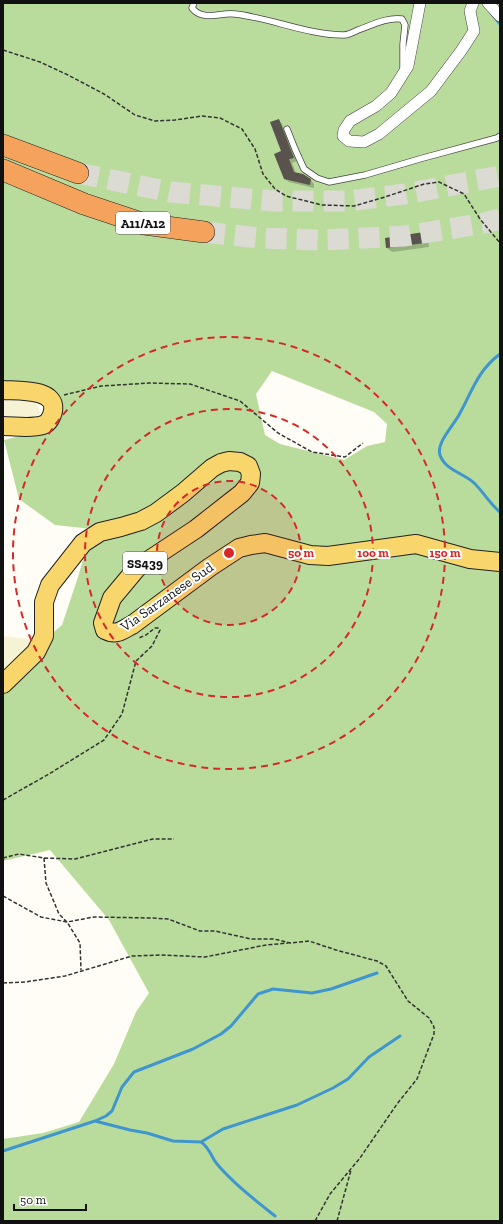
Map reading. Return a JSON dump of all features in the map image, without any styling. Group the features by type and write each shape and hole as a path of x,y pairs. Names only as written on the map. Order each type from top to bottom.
{"highway":[{"path":"3,145 78,173"},
{"name":"A11/A12","path":"3,170 84,204 144,224 204,232"}],"main road":[{"path":"3,390 41,394 50,398 54,409 52,416 44,425 3,426"},
{"name":"Via Sarzanese Sud","path":"3,684 36,652 44,636 44,602 50,585 83,543 100,532 140,521 156,513 220,463 229,461 240,462 248,466 251,474 250,482 242,493 208,520 137,568 112,598 103,624 105,630 111,633 120,632 139,620 210,567 239,548 251,545 265,543 310,555 328,556 416,544 470,559 500,562"}],"street":[{"path":"420,3 408,66 391,93 376,106 350,121 344,130 343,136 349,141 364,142 379,134 431,90 461,51 474,31 470,11 473,3"},
{"path":"488,3 500,16"}],"lane":[{"path":"194,3 192,8 196,13 204,16 234,14 312,31 346,35 394,18 402,19 405,26 403,44 403,74"},
{"path":"287,128 294,150 304,169 317,178 329,182 364,175 500,136"}],"path":[{"path":"3,50 40,62 68,75 104,94 135,115 155,121 202,116 220,118 242,129 256,149 264,174 275,189 286,196 322,204 354,206 424,184 439,182 464,194 480,219 500,243"},
{"path":"50,398 101,386 150,383 190,384 240,401 278,433 312,452 345,457 362,443"},
{"path":"3,800 104,740 122,714 136,661 152,646 160,630 155,628 146,635 138,638"},
{"path":"3,858 19,854 44,858 75,859 153,839 174,840"},
{"path":"44,858 46,883 59,914 67,922 80,943 81,970"},
{"path":"3,896 41,917 67,922 94,917 151,918 168,920 200,931 215,931 251,939 274,939 290,943"},
{"path":"3,983 25,982 66,976 81,970 132,956 161,955 204,957 266,945 309,941 377,961 386,966 408,1001 429,1018 434,1027 434,1034 417,1078 352,1169 330,1194 315,1221"},
{"path":"337,1221 352,1169"}],"shaded area":[{"path":"3,399 35,402 40,412 34,423 3,422"},
{"path":"3,636 43,641 3,679"}],"green space":[{"path":"3,3 500,3 500,1221 3,1221 3,1139 43,1133 79,1122 114,1064 136,1012 149,993 109,920 50,850 3,861 3,679 62,625 92,529 55,525 19,499 4,440 48,429 60,409 3,386","holes":["272,371 374,412 387,424 385,442 367,446 344,460 280,444 265,435 256,394"]}],"building":[{"path":"279,119 294,158 289,159 294,172 303,174 311,179 310,185 284,179 274,154 281,151 270,122"},
{"path":"424,232 425,243 386,248 385,238"}],"waterway":[{"path":"491,13 500,24"},
{"path":"500,354 480,375 459,415 440,445 439,450 442,460 450,468 473,482 500,512"},
{"path":"3,1151 106,1116 112,1111 122,1087 134,1072 193,1049 221,1034 231,1026 258,994 273,989 312,993 331,989 377,973"},
{"path":"95,1121 147,1133 173,1141 201,1142 223,1129 297,1105 333,1088 348,1079 369,1057 400,1036"},
{"path":"201,1142 217,1164 230,1178 275,1216"}],"tunnel":[{"path":"78,173 170,192 273,201 347,201 405,194 500,176"},
{"path":"204,232 261,238 321,240 405,236 485,223 500,219"}]}
